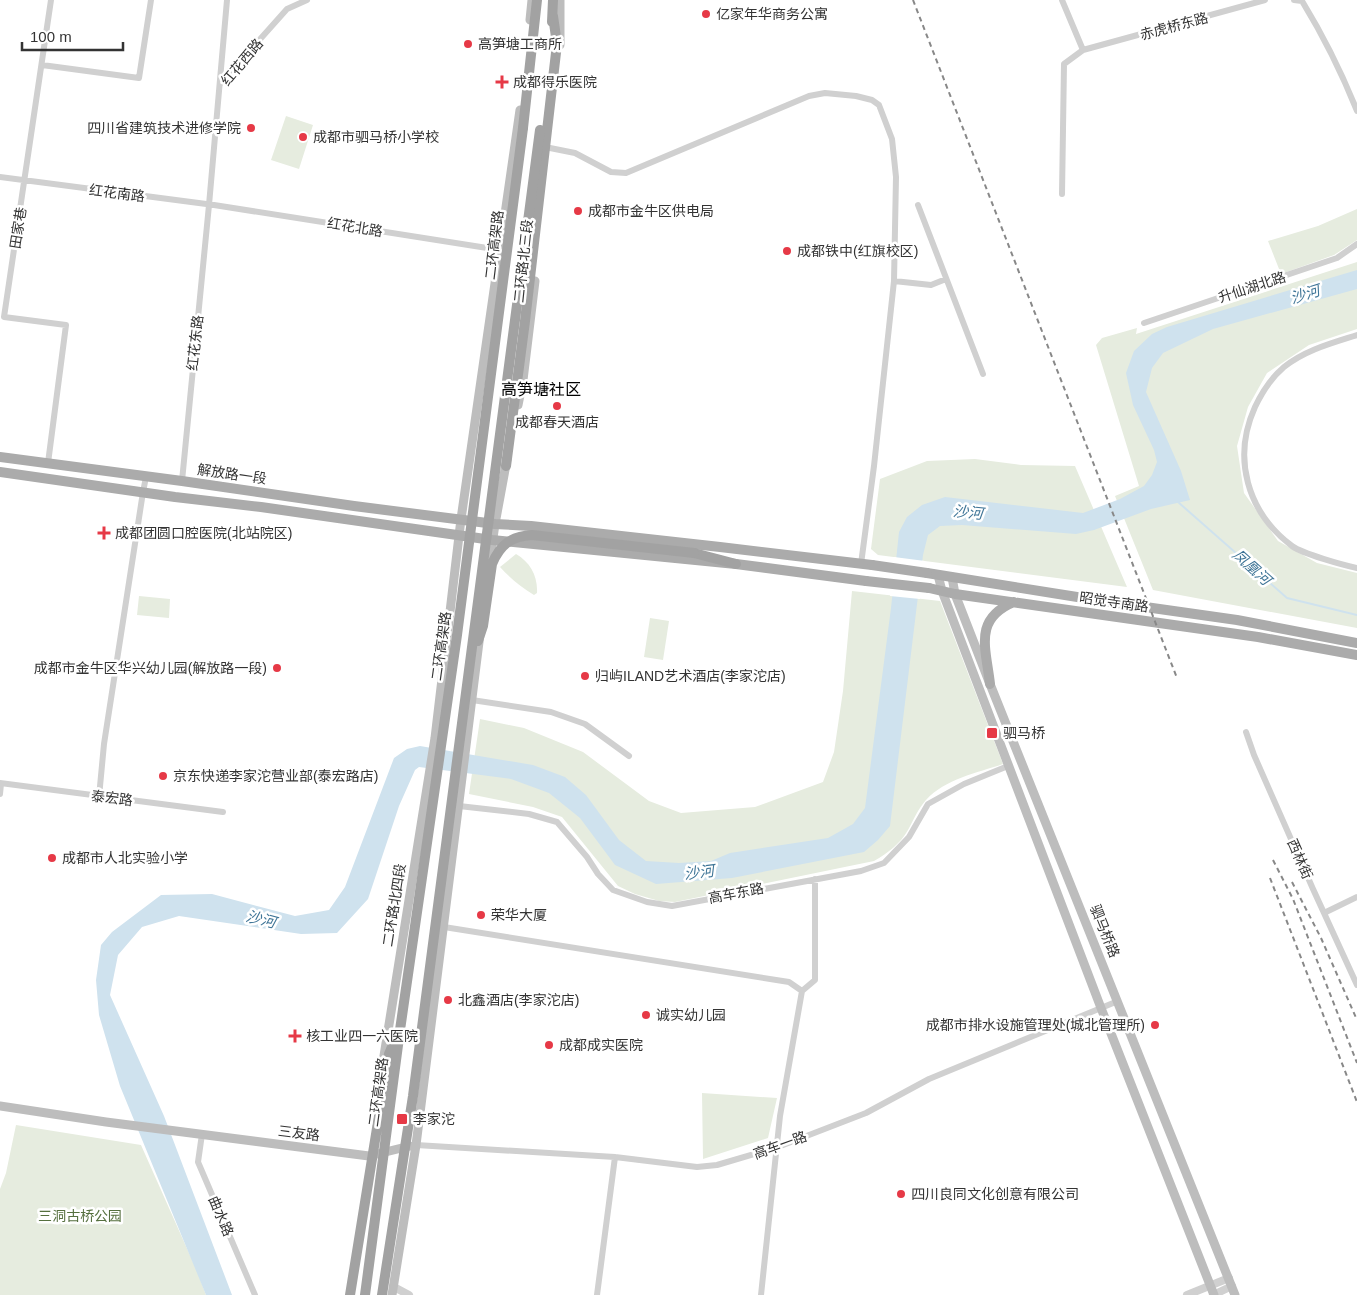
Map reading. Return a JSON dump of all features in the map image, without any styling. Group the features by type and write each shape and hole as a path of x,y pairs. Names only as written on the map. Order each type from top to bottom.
{"highway":[{"name":"二环高架路","path":"365,1295 400,1030 458,625 523,128 537,0"},
{"path":"382,1295 413,1096 550,57 553,0"},
{"path":"506,466 557,44 553,16"},
{"path":"468,678 483,626 492,564 502,547 514,537 532,535 694,553 736,564"},
{"path":"349,1295 389,1054 400,1030"},
{"path":"391,1292 414,1118 413,1096"}],"main road":[{"name":"二环路北三段","path":"461,519 519,119 532,0"},
{"name":"二环路北三段","path":"495,524 524,380 560,59 560,0"},
{"name":"解放路一段","path":"0,456 495,524 701,544 861,564"},
{"name":"解放路一段","path":"0,472 492,540 736,564"},
{"name":"二环路北四段","path":"349,1295 435,738 461,519"},
{"path":"391,1292 416,1145 495,524"},
{"name":"昭觉寺南路","path":"736,564 929,588 955,594 1258,638 1357,655"},
{"name":"昭觉寺南路","path":"861,564 1237,620 1357,642"},
{"path":"933,574 942,591 1101,1008 1214,1295"},
{"name":"驷马桥路","path":"952,577 955,594 990,684 1235,1295"},
{"path":"990,684 985,630 988,621 996,612 1015,602"},
{"name":"三友路","path":"0,1106 106,1122 369,1156 416,1145"}],"street":[{"name":"田家巷","path":"48,463 66,325 4,317 26,181 51,0"},
{"path":"42,65 139,78 150,0"},
{"path":"220,84 227,0"},
{"name":"红花西路","path":"209,205 220,84 287,9 307,0"},
{"path":"1062,0 1083,50 1064,64 1062,194"},
{"name":"赤虎桥东路","path":"1083,50 1265,0"},
{"path":"1294,0 1302,1 1322,32 1357,111"},
{"path":"550,148 576,153 611,172 626,173 808,96 825,93 856,96 872,100 879,105 892,139 896,177 894,281 874,466 861,564"},
{"name":"红花南路","path":"0,178 209,205"},
{"name":"红花北路","path":"209,205 500,250"},
{"name":"红花东路","path":"182,481 209,205"},
{"path":"918,205 982,374"},
{"name":"升仙湖北路","path":"1144,323 1337,258 1357,244"},
{"path":"894,281 931,285 946,280"},
{"path":"1357,335 1320,347 1301,356 1273,378 1260,396 1253,413 1245,438 1244,463 1249,486 1258,509 1274,529 1293,547 1357,568"},
{"path":"99,797 104,744 142,492 146,477"},
{"path":"472,700 551,712 585,724 629,756"},
{"name":"西林街","path":"1246,732 1254,755 1357,985"},
{"name":"高车东路","path":"460,806 529,814 557,822 588,857 598,874 613,890 647,902 672,906 861,871 884,863 909,837 928,804 964,784 1008,766"},
{"path":"0,794 1,784"},
{"name":"泰宏路","path":"1,784 223,812"},
{"path":"761,1295 780,1116 802,991 815,980 815,879"},
{"path":"1324,913 1357,897"},
{"path":"444,927 788,982 802,991"},
{"name":"高车一路","path":"416,1145 616,1157 698,1167 717,1166 778,1147 866,1113 929,1079 1118,1001"},
{"name":"曲水路","path":"202,1134 198,1162 255,1295"},
{"path":"597,1295 616,1157"},
{"path":"1187,1295 1211,1285 1230,1282"},
{"path":"1214,1295 1230,1282"},
{"path":"391,1292 409,1295"}],"green space":[{"path":"286,116 313,125 299,169 271,160"},
{"path":"1357,209 1357,240 1334,255 1281,274 1268,241 1318,226"},
{"path":"1357,262 1357,329 1309,345 1267,373 1248,407 1237,446 1244,493 1278,541 1317,563 1357,573 1357,628 1153,590 1115,496 1139,486 1096,345 1102,338 1137,328 1136,334"},
{"path":"975,459 1021,465 1075,466 1127,587 878,555 871,549 880,479 927,461"},
{"path":"516,554 532,570 537,587 537,593 534,595 500,567"},
{"path":"852,591 940,601 1003,764 952,782 934,793 921,807 901,840 874,861 675,902 659,901 635,894 618,886 562,817 533,807 469,794 480,719 524,728 583,752 649,801 681,813 755,807 823,782 834,752 843,691"},
{"path":"139,596 170,599 169,618 137,615"},
{"path":"650,618 669,621 663,660 644,657"},
{"path":"702,1093 777,1098 768,1138 703,1159"},
{"name":"三洞古桥公园","path":"16,1125 141,1145 206,1295 0,1295 0,1189 6,1173"}],"water":[{"name":"沙河","path":"1357,270 1357,289 1213,329 1163,353 1152,368 1146,392 1181,471 1190,500 1151,509 1094,530 1076,534 962,525 940,526 928,535 923,555 890,826 864,852 732,878 656,884 615,865 580,818 549,793 511,779 419,767 415,770 399,806 368,899 337,933 301,934 179,916 142,927 118,955 110,995 164,1116 232,1295 206,1295 120,1086 99,1015 96,980 101,945 112,932 161,895 212,894 295,916 329,910 345,887 394,758 407,749 420,746 533,765 565,777 586,795 619,840 646,861 679,863 711,861 730,853 828,838 853,824 865,808 899,532 907,517 922,505 945,497 1083,513 1120,499 1144,486 1152,475 1157,462 1154,450 1133,405 1126,373 1134,351 1152,334 1167,327"}],"pier":[{"path":"894,557 925,561 920,599 890,596"}],"waterway":[{"name":"凤凰河","path":"1178,502 1287,598 1357,615"}],"railway":[{"path":"913,0 1177,678"},
{"path":"1273,860 1293,899 1357,1063"},
{"path":"1270,878 1357,1102"},
{"path":"1292,882 1321,938 1357,1020"}],"place":[{"name":"亿家年华商务公寓","path":"706,14"},
{"name":"高笋塘工商所","path":"468,44"},
{"name":"成都得乐医院","path":"502,82"},
{"name":"四川省建筑技术进修学院","path":"251,128"},
{"name":"成都市驷马桥小学校","path":"303,137"},
{"name":"成都市金牛区供电局","path":"578,211"},
{"name":"成都铁中(红旗校区)","path":"787,251"},
{"name":"成都春天酒店","path":"557,406"},
{"name":"成都团圆口腔医院(北站院区)","path":"104,533"},
{"name":"成都市金牛区华兴幼儿园(解放路一段)","path":"277,668"},
{"name":"归屿ILAND艺术酒店(李家沱店)","path":"585,676"},
{"name":"驷马桥","path":"992,733"},
{"name":"京东快递李家沱营业部(泰宏路店)","path":"163,776"},
{"name":"成都市人北实验小学","path":"52,858"},
{"name":"荣华大厦","path":"481,915"},
{"name":"北鑫酒店(李家沱店)","path":"448,1000"},
{"name":"诚实幼儿园","path":"646,1015"},
{"name":"成都市排水设施管理处(城北管理所)","path":"1155,1025"},
{"name":"核工业四一六医院","path":"295,1036"},
{"name":"成都成实医院","path":"549,1045"},
{"name":"李家沱","path":"402,1119"},
{"name":"四川良同文化创意有限公司","path":"901,1194"}],"district":[{"name":"高笋塘社区","path":"541,389"}]}
